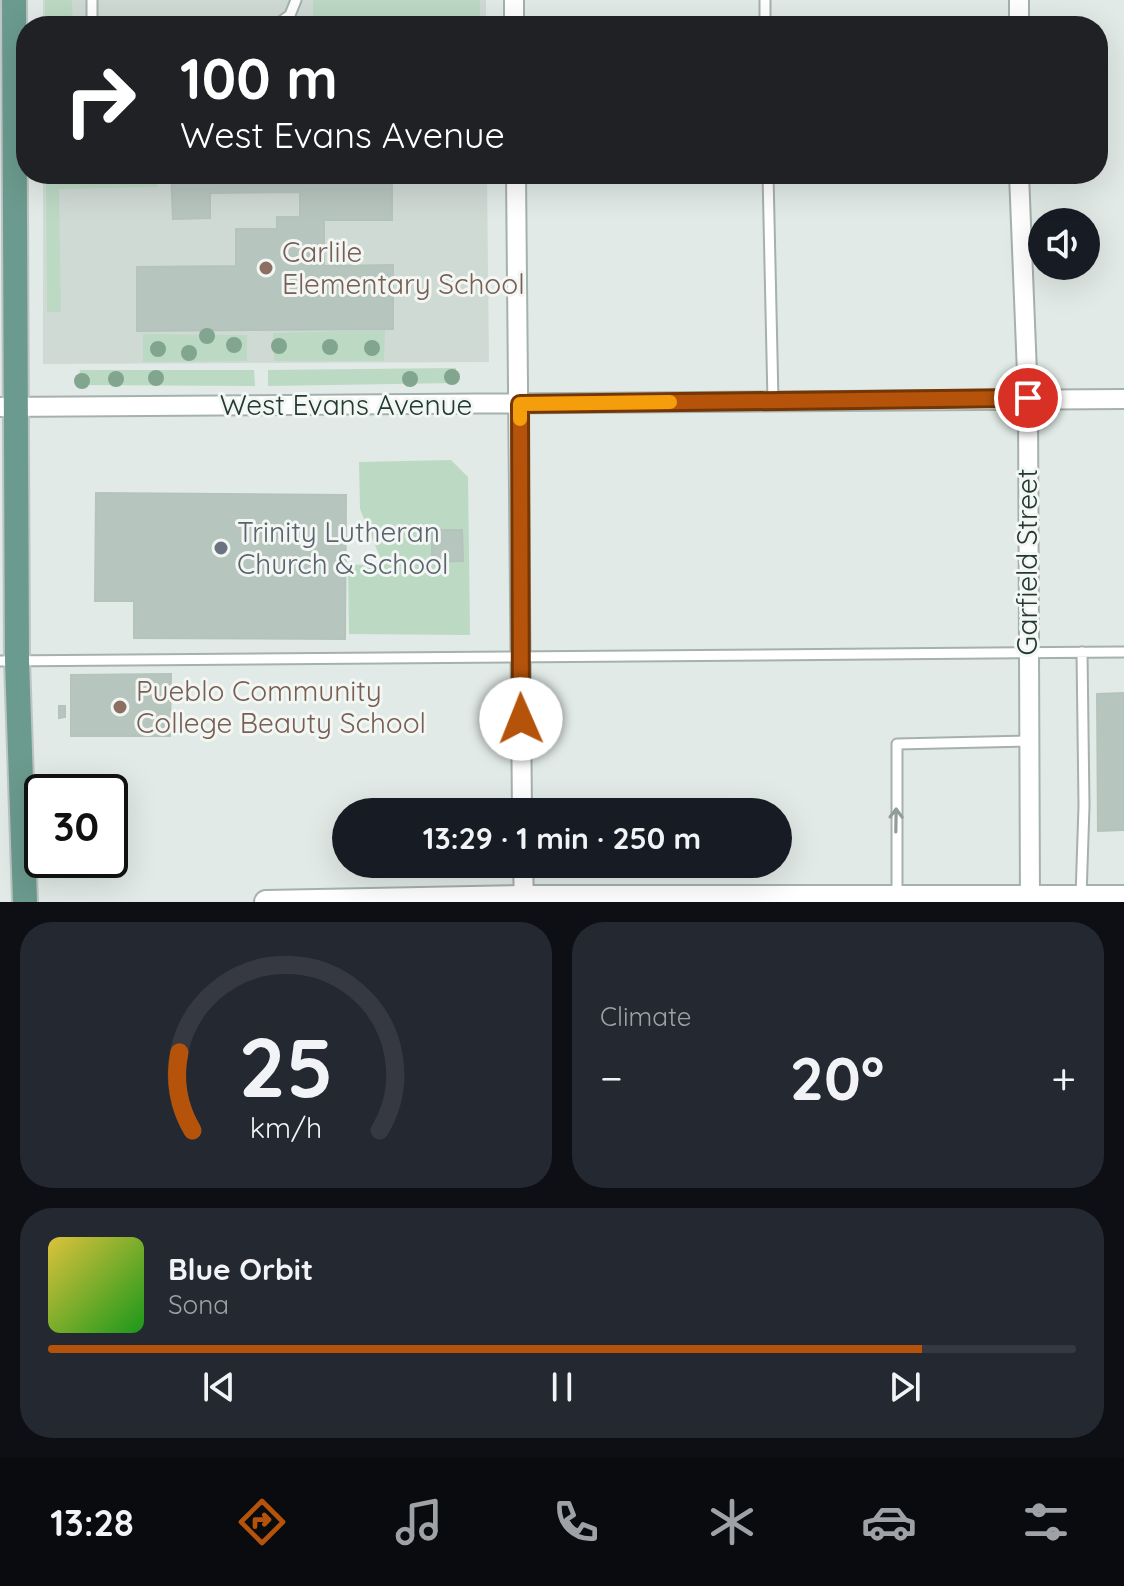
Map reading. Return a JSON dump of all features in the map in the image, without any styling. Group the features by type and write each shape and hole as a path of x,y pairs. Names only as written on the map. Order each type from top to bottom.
{"main road":[{"path":"14,0 8,406 9,661 25,902"}],"street":[{"path":"516,184 522,798"},
{"name":"Garfield Street","path":"1019,184 1028,398 1030,899"},
{"name":"West Evans Avenue","path":"8,406 1124,399"},
{"path":"523,878 524,899"},
{"path":"266,902 1124,897"}],"lane":[{"path":"768,184 773,401"},
{"path":"1081,897 1084,806 1082,652"},
{"path":"9,661 1124,652"},
{"path":"897,897 897,744 1028,741"}],"shaded area":[{"path":"43,0 486,0 486,16 43,16"},
{"name":"Carlile Elementary School","path":"43,184 487,184 489,362 43,364"}],"green space":[{"path":"45,0 72,0 73,16 45,16"},
{"path":"313,0 480,0 480,16 313,16"},
{"path":"46,184 157,184 157,187 59,189 61,312 47,312"},
{"path":"385,330 384,361 274,361 273,333"},
{"path":"143,334 247,335 247,361 143,362"},
{"path":"456,368 456,383 268,386 268,370"},
{"path":"80,370 254,370 255,386 78,385"},
{"path":"451,460 468,477 470,635 349,634 348,565 383,564 360,509 359,462","holes":["433,530 462,530 462,561 432,561"]}],"building":[{"path":"171,184 392,184 392,220 324,220 324,266 393,265 393,329 137,331 137,267 236,266 236,229 277,229 277,217 300,217 300,192 210,193 210,218 173,219"},
{"name":"Trinity Lutheran Church & School","path":"96,493 346,495 345,639 134,638 134,601 95,601"},
{"path":"432,530 462,530 463,561 432,562"},
{"path":"171,674 170,736 71,736 71,675"},
{"path":"1124,693 1124,830 1098,831 1097,694"},
{"path":"59,706 65,706 65,717 59,718"}],"slow traffic":[{"path":"520,419 520,404 670,402"}],"place":[{"name":"Carlile Elementary School","path":"266,268"},
{"name":"Trinity Lutheran Church & School","path":"221,548"},
{"name":"Pueblo Community College Beauty School","path":"120,707"}],"route":[{"path":"521,719 520,404 1028,398"}]}
